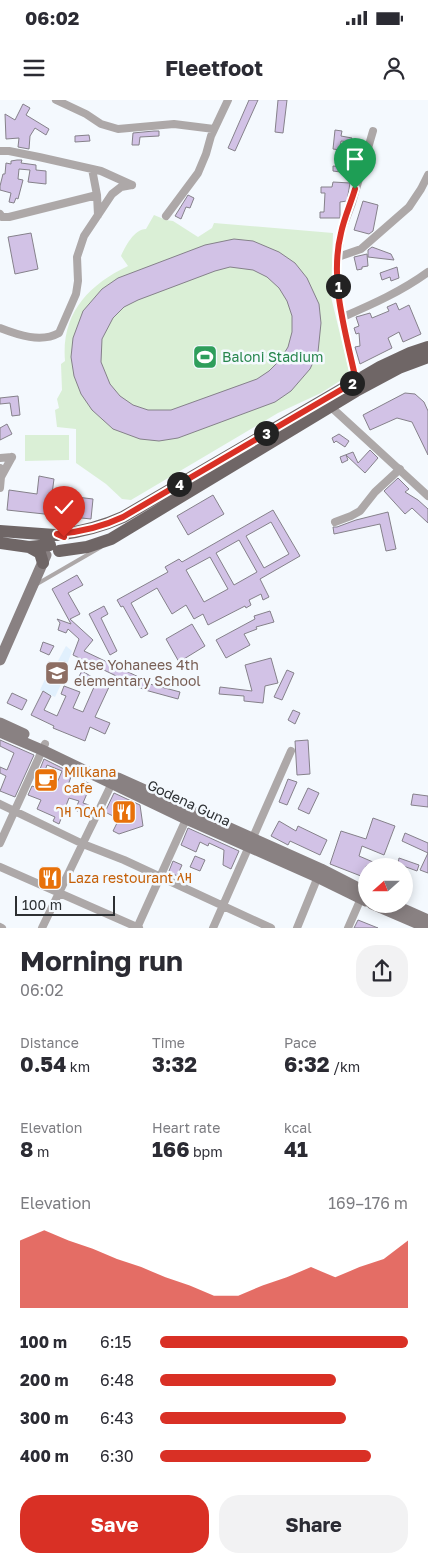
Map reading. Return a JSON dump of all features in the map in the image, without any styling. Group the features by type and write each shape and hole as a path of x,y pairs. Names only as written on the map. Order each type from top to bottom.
{"main road":[{"path":"0,544 29,547 55,544 123,517 391,361 428,347"},
{"path":"0,531 55,544 87,547 111,539 331,407 394,371 428,357"},
{"path":"0,660 43,563 55,544"},
{"path":"34,584 55,544"},
{"path":"29,547 40,553 43,563"},
{"name":"Godena Guna","path":"0,723 44,747 113,780 319,873 358,894"},
{"name":"Godena Guna","path":"0,732 44,747"},
{"name":"Godena Guna","path":"397,913 428,928"},
{"path":"412,913 428,920"}],"street":[{"path":"56,100 79,110 109,128 118,129 174,124 214,129"},
{"path":"166,216 198,173 214,129 228,100"},
{"path":"356,381 338,289 338,257 341,232 373,131"},
{"path":"0,151 32,155 100,171 132,185 121,187 112,194 80,244 77,257 76,294 60,333 51,337 22,336 0,329"},
{"path":"92,170 97,195 98,215"},
{"path":"338,257 361,249 409,208 428,175"},
{"path":"0,214 2,217 8,217 97,195"},
{"path":"343,316 376,303 428,272"},
{"path":"331,407 428,496"},
{"path":"0,458 12,457 1,477"},
{"path":"0,468 0,488"},
{"path":"335,522 360,511 374,492 400,469"},
{"path":"0,843 44,747"},
{"path":"213,928 291,751"},
{"path":"42,928 113,780"},
{"path":"0,804 83,844 124,860 272,928"},
{"path":"0,866 138,928 188,815"},
{"path":"297,928 319,873"},
{"path":"348,928 358,911"}],"lane":[{"path":"34,584 88,556 111,539"}],"shaded area":[{"name":"Atse Yohanees 4th elementary School","path":"66,646 72,651 63,675 59,678 63,680 55,697 40,690 47,675 52,672"}],"green space":[{"name":"Baloni Stadium","path":"154,215 173,221 198,237 212,228 214,223 333,233 331,297 349,371 346,377 321,393 278,413 131,500 122,499 106,484 76,463 76,429 57,427 55,410 59,408 57,399 62,390 61,364 65,361 65,344 73,315 89,292 101,282 128,266 121,256 125,248 134,235 146,229"},
{"path":"25,435 69,435 69,460 25,461"}],"building":[{"path":"249,100 258,100 235,151 228,148"},
{"path":"278,100 287,100 283,133 275,132"},
{"path":"23,104 30,108 26,115 49,129 46,135 35,128 30,136 29,149 18,147 19,138 6,139 5,114 15,120"},
{"path":"335,130 342,131 341,136 352,138 351,142 341,141 340,150 333,149"},
{"path":"159,131 159,136 140,137 139,145 132,145 133,133"},
{"path":"89,135 90,141 75,142 75,136"},
{"path":"22,160 21,163 36,165 36,170 46,171 46,184 28,182 30,170 19,169 18,179 23,180 18,199 16,198 14,203 9,202 11,193 0,190 0,186 3,174 5,174 6,163 11,164 11,161"},
{"path":"333,166 356,168 355,174 333,171"},
{"path":"333,182 350,183 347,201 340,202 340,218 320,218 320,212 324,212 325,193 321,193 321,187 332,187"},
{"path":"188,195 194,198 190,208 186,207 181,219 175,216"},
{"path":"363,201 378,205 373,231 369,234 354,230"},
{"path":"31,233 38,269 15,274 8,237"},
{"path":"234,239 253,241 279,252 295,263 307,278 319,304 321,323 318,352 310,369 291,391 275,402 178,438 159,441 140,439 113,429 92,410 81,394 74,376 71,357 73,338 83,311 102,289 118,278 205,245","holes":["230,267 253,270 267,277 279,288 287,301 292,316 292,332 288,347 280,360 269,371 257,379 171,410 148,410 133,405 120,396 110,384 101,362 102,339 113,318 124,307 215,271"]},
{"path":"372,247 391,254 394,260 368,257 368,250"},
{"path":"367,254 368,266 357,270 354,257"},
{"path":"397,267 399,278 391,281 390,277 382,280 380,273"},
{"path":"396,303 399,310 409,305 421,334 403,342 399,332 388,338 392,348 360,364 355,347 360,346 359,333 356,334 354,328 359,326 356,317 370,313 372,318 389,311 387,307"},
{"path":"405,393 415,394 424,402 428,411 428,455 412,422 397,418 370,430 363,415"},
{"path":"18,396 20,415 12,416 10,403 0,404 0,398"},
{"path":"7,424 12,434 0,440 0,428"},
{"path":"339,434 349,441 345,447 336,441 334,443 332,438"},
{"path":"370,450 378,458 365,473 346,455 348,460 342,463 340,457 353,452 358,463"},
{"path":"39,476 54,479 52,494 93,499 91,519 7,510 9,490 37,494"},
{"path":"398,478 409,489 405,492 428,509 428,523 412,508 405,514 384,491"},
{"path":"213,495 224,514 188,535 177,516"},
{"path":"273,510 300,556 260,579 269,597 263,600 261,594 249,600 251,605 246,608 245,606 208,625 203,614 194,619 186,605 172,614 157,588 131,603 148,634 141,638 123,606 121,607 117,600 168,572 165,567 179,559 182,562","holes":["271,522 289,554 264,568 246,536","239,540 257,572 234,585 216,553","210,557 228,589 204,602 186,570"]},
{"path":"388,512 396,549 386,551 380,524 334,534 333,527"},
{"path":"77,575 83,585 68,593 80,614 70,619 93,640 84,651 147,681 146,683 180,692 178,699 145,690 73,655 79,639 68,629 66,633 58,630 60,623 57,619 71,624 52,589"},
{"path":"104,606 108,614 101,618 117,651 110,655 89,614"},
{"path":"270,611 274,622 256,627 257,629 244,634 250,645 226,658 216,640 255,619 254,616"},
{"path":"192,624 205,646 179,662 166,639"},
{"path":"43,642 54,646 49,655 40,651"},
{"path":"271,658 278,683 265,686 263,703 244,701 244,696 219,694 220,687 252,691 245,665"},
{"path":"287,670 294,673 282,700 274,697"},
{"path":"82,671 109,687 95,717 110,723 105,734 90,727 85,741 53,728 54,726 31,715 43,691 51,696 44,710 57,716 66,696 61,694 64,686 80,692 73,708 83,712 94,687 78,678"},
{"path":"12,693 27,700 22,710 7,703"},
{"path":"293,710 300,713 295,724 288,720"},
{"path":"0,740 34,755 15,797 0,791 6,776 0,773 0,767 7,770 14,753 0,746"},
{"path":"308,740 310,774 297,775 295,741"},
{"path":"44,759 68,771 66,775 71,777 68,785 80,790 84,781 91,784 83,803 89,805 85,814 75,810 79,801 69,798 59,824 53,821 55,817 37,809 41,800 28,795 32,786 40,789 44,778 57,783 62,771 47,765 43,776 38,774"},
{"path":"288,779 297,782 287,805 279,802"},
{"path":"308,788 319,793 309,814 298,809"},
{"path":"114,793 140,805 143,826 119,834 113,831 119,819 105,812"},
{"path":"413,794 428,796 428,807 411,805"},
{"path":"373,818 395,826 384,855 362,846 359,856 364,858 358,858 358,875 330,864 341,831 366,839"},
{"path":"279,821 296,831 298,826 327,840 320,855 290,841 288,845 271,836"},
{"path":"188,828 239,851 231,869 223,865 224,850 209,843 208,846 200,842 196,852 181,845"},
{"path":"405,833 428,843 428,853 402,841"},
{"path":"428,853 428,873 420,870"},
{"path":"195,856 205,860 200,871 190,867"},
{"path":"173,861 182,865 177,876 169,871"},
{"path":"413,863 419,865 417,871 413,870"},
{"path":"358,920 378,928 354,928"}],"place":[{"name":"Baloni Stadium","path":"205,357"},
{"name":"Atse Yohanees 4th elementary School","path":"57,673"},
{"name":"Milkana cafe","path":"46,780"},
{"name":"ገዛ ገርላሰ","path":"124,812"},
{"name":"Laza restourant ላዛ","path":"50,878"}],"route":[{"path":"64,537 57,534 86,531 123,517 356,381 338,289 337,264 341,232 355,189"}]}
